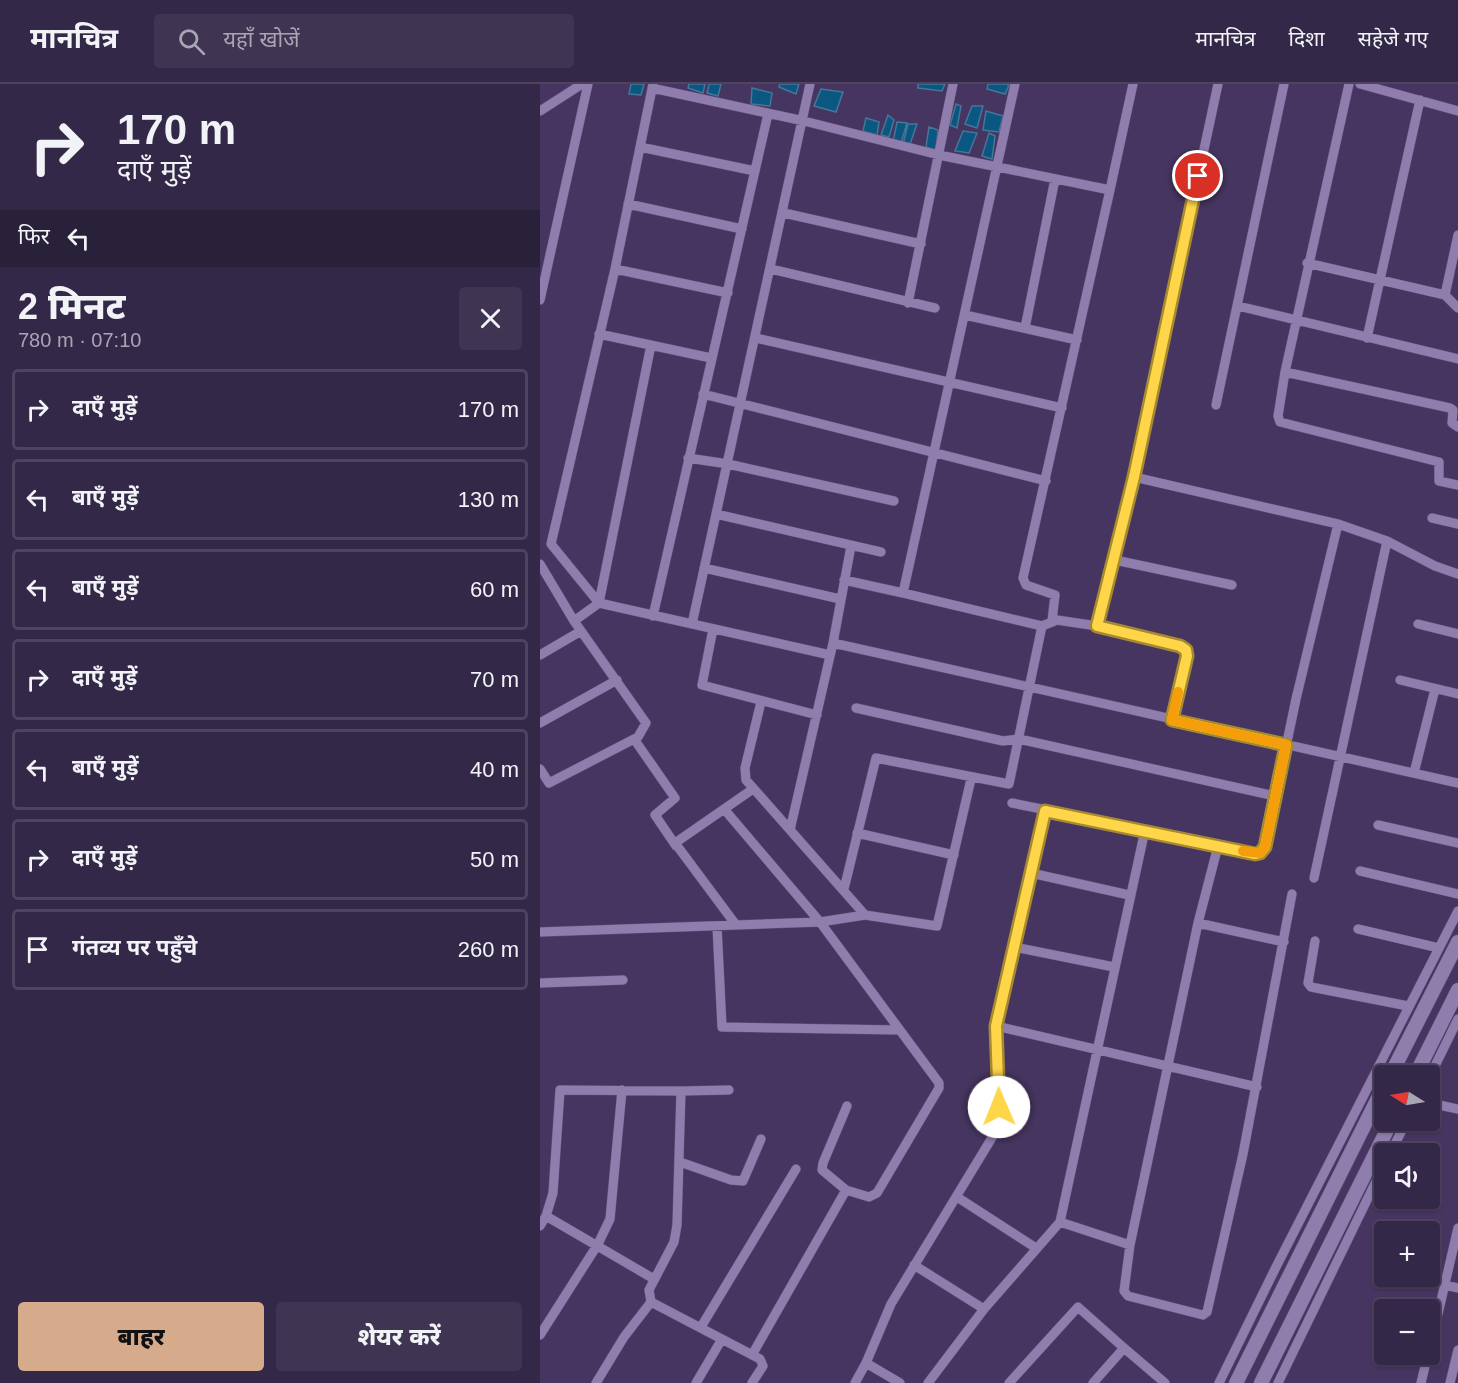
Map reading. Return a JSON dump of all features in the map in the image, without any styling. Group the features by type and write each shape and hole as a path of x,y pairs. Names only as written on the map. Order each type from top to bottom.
{"street":[{"path":"540,111 582,84"},
{"path":"540,300 544,263 588,84"},
{"path":"692,624 784,213 810,84"},
{"path":"908,303 953,84"},
{"path":"903,593 1015,84"},
{"path":"1052,621 1055,595 1026,585 1023,578 1133,84"},
{"path":"1097,626 1134,477 1218,84"},
{"path":"1216,405 1284,84"},
{"path":"1349,84 1295,319 1278,416 1280,423 1439,462 1439,481 1458,485"},
{"path":"1360,84 1458,111"},
{"path":"830,656 599,603 553,548 550,538 615,270 653,86 939,155 1110,190"},
{"path":"1367,338 1420,100"},
{"path":"653,616 768,114"},
{"path":"640,147 755,171"},
{"path":"1025,328 1055,179"},
{"path":"628,204 742,229"},
{"path":"784,213 921,244"},
{"path":"1445,296 1458,235"},
{"path":"1307,263 1380,278 1445,296 1458,308"},
{"path":"771,269 935,308"},
{"path":"615,270 728,293"},
{"path":"1238,306 1458,359"},
{"path":"965,315 1077,340"},
{"path":"599,334 711,358"},
{"path":"756,338 1062,408"},
{"path":"574,621 599,603 651,345"},
{"path":"1285,372 1450,408 1453,410 1452,423 1458,428"},
{"path":"703,394 1046,481"},
{"path":"688,458 728,464 894,501"},
{"path":"1134,477 1338,524 1387,541 1435,566 1458,574"},
{"path":"716,514 881,552"},
{"path":"1432,518 1458,524"},
{"path":"1012,803 1260,853 1265,847 1286,745 1338,524"},
{"path":"1314,878 1387,541"},
{"path":"790,830 833,643 851,546"},
{"path":"1114,560 1232,585"},
{"path":"540,564 574,621 646,723 634,739 549,783 540,769"},
{"path":"704,568 840,599"},
{"path":"844,580 1042,626 1052,621 1097,626 1180,646 1186,650 1187,656 1172,720"},
{"path":"1418,624 1458,634"},
{"path":"844,889 876,758 971,779 1009,784 1042,626"},
{"path":"713,629 702,685 817,715"},
{"path":"540,655 581,631"},
{"path":"833,643 1458,783"},
{"path":"540,723 617,680"},
{"path":"1400,680 1458,694"},
{"path":"1414,773 1435,689"},
{"path":"761,702 744,774 753,789 865,915"},
{"path":"856,708 1003,741 1019,739 1275,796"},
{"path":"634,739 675,798 655,815 736,925"},
{"path":"540,932 820,922 865,915 937,926 971,779"},
{"path":"676,846 677,840 753,789"},
{"path":"724,808 820,922 936,1078 939,1088 877,1193 869,1197 846,1190 822,1170 823,1162 847,1106"},
{"path":"855,1383 866,1363 881,1323 993,1136 1000,1093 996,1026 1045,811"},
{"path":"1378,825 1458,843"},
{"path":"928,1383 984,1309 1060,1222 1129,895 1145,830"},
{"path":"857,832 954,855"},
{"path":"1218,846 1198,923 1167,1065 1130,1245 1125,1294 1206,1314 1257,1087 1292,894"},
{"path":"1360,871 1458,894"},
{"path":"1031,873 1129,895"},
{"path":"1219,1383 1408,1006 1458,912"},
{"path":"1198,923 1284,942"},
{"path":"717,926 722,1027 899,1030"},
{"path":"1358,929 1439,948"},
{"path":"1315,941 1308,983 1311,987 1408,1006"},
{"path":"1396,1065 1458,942"},
{"path":"1014,947 1114,967"},
{"path":"540,983 622,980"},
{"path":"1420,1065 1458,990"},
{"path":"1436,1065 1458,1020"},
{"path":"996,1026 1257,1087"},
{"path":"540,1226 546,1216 553,1193 560,1090 729,1090"},
{"path":"540,1335 598,1244 610,1219 622,1090"},
{"path":"596,1383 624,1337 651,1302 649,1290 674,1242 680,1162 681,1091"},
{"path":"1440,1105 1458,1109"},
{"path":"1236,1383 1374,1106"},
{"path":"1261,1383 1387,1131"},
{"path":"680,1162 730,1180 743,1181 761,1139"},
{"path":"701,1327 796,1169"},
{"path":"1278,1383 1374,1186"},
{"path":"752,1355 846,1190"},
{"path":"957,1197 1036,1248"},
{"path":"546,1216 598,1244 654,1279"},
{"path":"1060,1222 1130,1245"},
{"path":"1440,1306 1458,1229"},
{"path":"914,1265 984,1309"},
{"path":"1445,1285 1458,1288"},
{"path":"651,1302 701,1327 763,1363 752,1383"},
{"path":"1009,1383 1077,1307 1165,1383"},
{"path":"696,1383 722,1339"},
{"path":"1093,1383 1124,1348"},
{"path":"1450,1383 1458,1350"},
{"path":"866,1363 900,1383"},
{"path":"1421,1383 1425,1365"}],"building":[{"path":"631,84 644,84 641,95 629,94"},
{"path":"689,84 705,84 703,93 688,88"},
{"path":"709,84 721,84 718,96 707,93"},
{"path":"780,84 799,84 796,94 779,87"},
{"path":"918,84 945,84 942,91 918,88"},
{"path":"988,84 1009,85 1005,94 987,89"},
{"path":"752,88 772,93 770,106 751,104"},
{"path":"821,89 843,92 836,112 814,106"},
{"path":"956,104 961,106 957,128 950,125"},
{"path":"972,106 983,106 977,128 965,124"},
{"path":"986,111 1003,116 999,132 983,130"},
{"path":"888,115 894,120 889,137 881,135"},
{"path":"866,118 879,122 877,135 863,131"},
{"path":"897,122 907,123 901,143 893,142"},
{"path":"908,124 917,124 910,144 903,144"},
{"path":"929,127 938,130 936,150 926,147"},
{"path":"963,131 977,133 969,153 955,151"},
{"path":"989,133 995,136 992,159 982,156"}],"slow traffic":[{"path":"1178,692 1172,720 1286,745 1265,847 1260,853 1255,854 1243,851"}],"route":[{"path":"999,1107 996,1026 1045,811 1255,854 1260,853 1265,847 1286,745 1172,720 1187,656 1186,650 1180,646 1097,626 1134,477 1198,176"}]}
